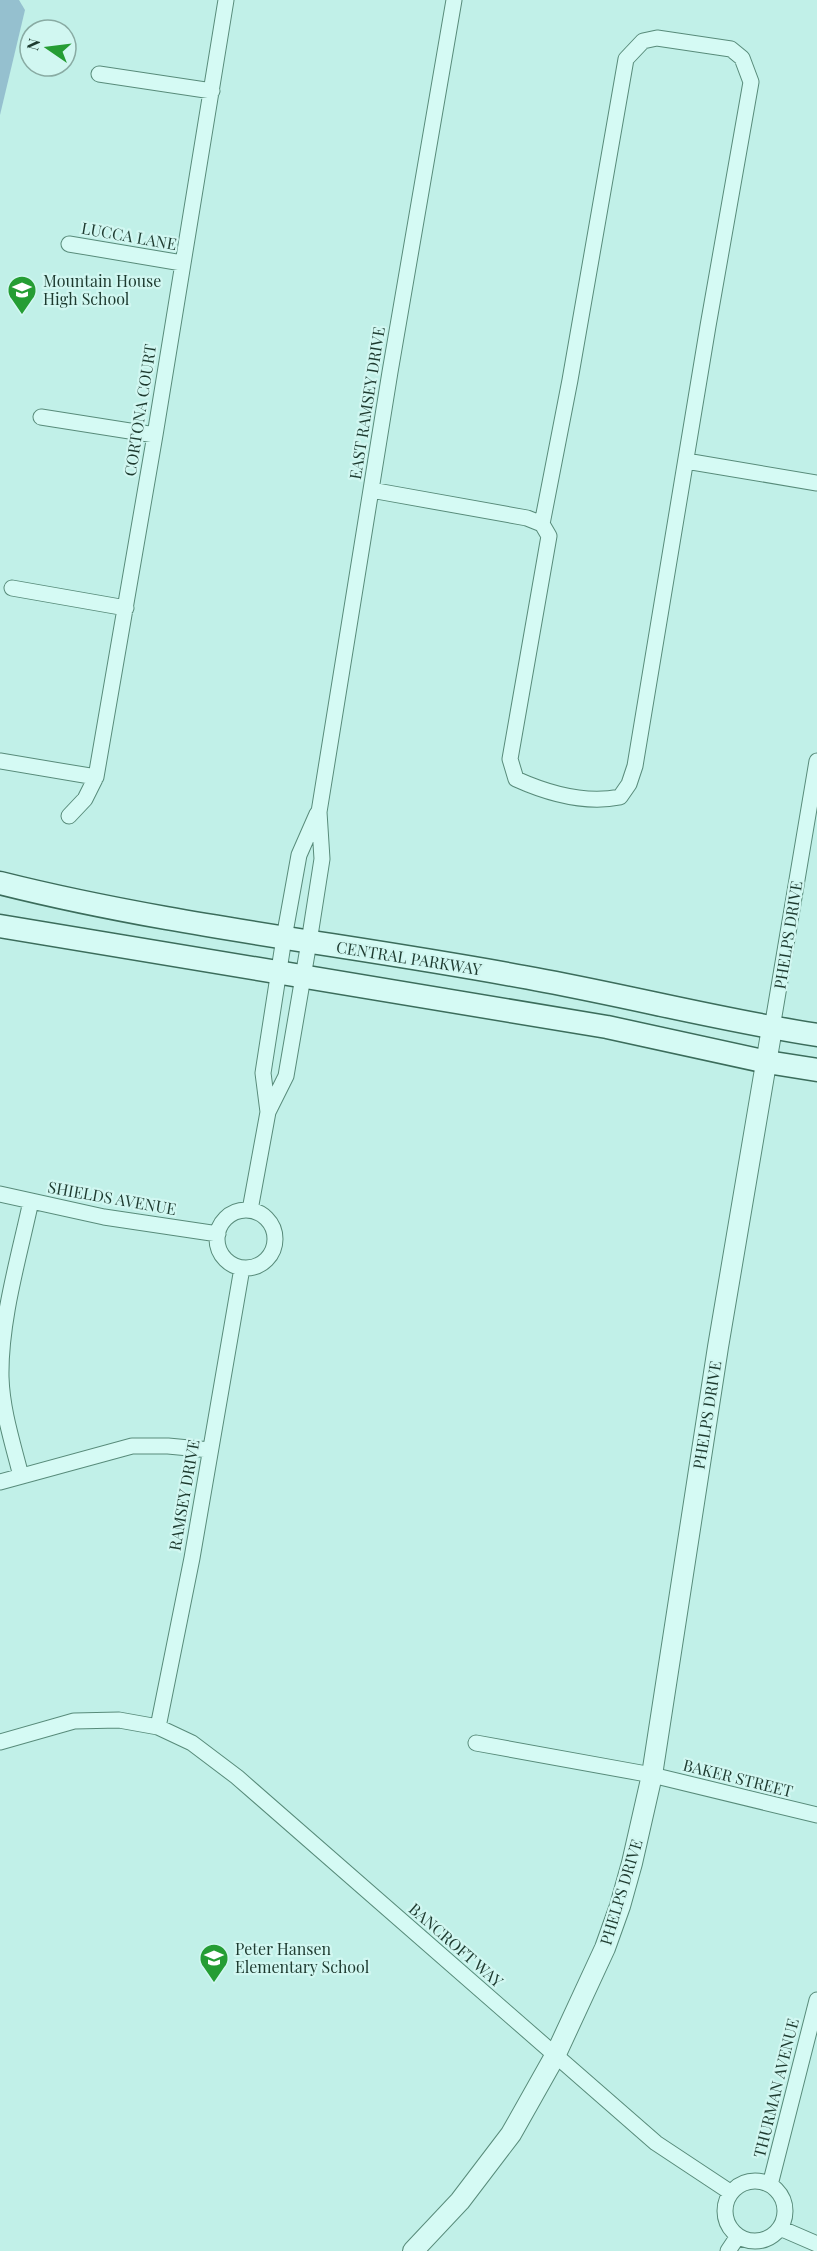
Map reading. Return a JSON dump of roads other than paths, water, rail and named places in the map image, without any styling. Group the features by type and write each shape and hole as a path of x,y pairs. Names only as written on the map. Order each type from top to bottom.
{"main road":[{"name":"CENTRAL PARKWAY","path":"0,883 124,910 545,980 772,1028 817,1035"},
{"path":"0,926 608,1027 767,1062 817,1070"}],"street":[{"name":"CORTONA COURT","path":"69,816 86,799 96,777 226,0"},
{"name":"EAST RAMSEY DRIVE","path":"268,1112 286,1076 309,942 322,859 319,812 370,490 454,0"},
{"path":"370,490 528,518 542,524 549,536 510,759 516,779 539,789 601,801 620,797 629,784 635,766 751,82 742,58 731,49 657,38 643,41 626,59 570,380 542,524"},
{"path":"99,74 212,91"},
{"name":"LUCCA LANE","path":"69,244 182,263"},
{"path":"41,417 155,435"},
{"path":"686,461 817,483"},
{"path":"12,588 126,608"},
{"path":"0,761 96,777"},
{"name":"PHELPS DRIVE","path":"412,2251 460,2201 511,2134 555,2056 605,1948 632,1863 652,1775 718,1347 817,761"},
{"name":"EAST RAMSEY DRIVE","path":"268,1112 263,1073 278,973 299,855 319,812"},
{"path":"250,1210 268,1112"},
{"name":"SHIELDS AVENUE","path":"0,1194 104,1217 218,1234"},
{"path":"21,1476 4,1407 1,1376 7,1312 31,1201"},
{"path":"241,1210 250,1210 266,1218 275,1234 275,1243 272,1252 259,1265 242,1268 226,1260 218,1244 218,1234 225,1219 241,1210"},
{"name":"RAMSEY DRIVE","path":"158,1727 192,1558 242,1268"},
{"path":"0,1482 132,1446 168,1446 210,1450"},
{"name":"BANCROFT WAY","path":"0,1742 74,1721 118,1720 158,1727 192,1743 237,1777 662,2147 730,2192"},
{"name":"BAKER STREET","path":"476,1743 652,1775 817,1815"},
{"name":"THURMAN AVENUE","path":"770,2184 817,2000"},
{"path":"753,2180 770,2184 783,2199 785,2209 780,2228 774,2235 765,2239 746,2240 738,2236 726,2221 726,2201 730,2192 737,2186 753,2180"},
{"path":"780,2228 817,2244"},
{"path":"728,2251 738,2236"}],"place":[{"name":"Mountain House High School","path":"22,316"},
{"name":"Peter Hansen Elementary School","path":"214,1984"}]}
